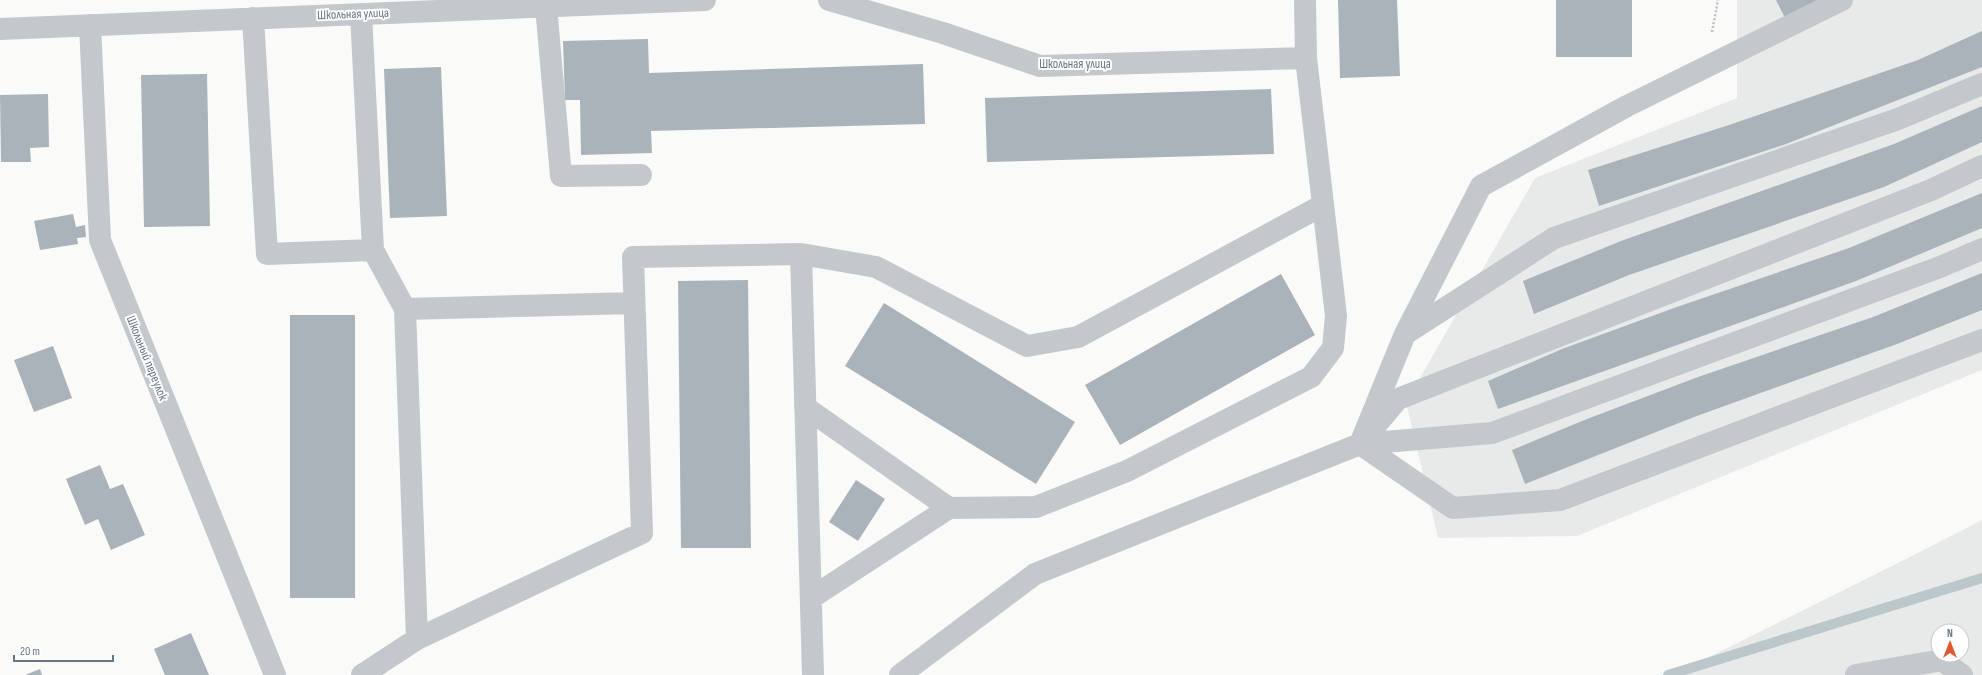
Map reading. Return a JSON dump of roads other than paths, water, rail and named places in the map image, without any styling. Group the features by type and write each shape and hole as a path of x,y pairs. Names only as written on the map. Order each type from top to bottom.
{"street":[{"name":"Школьная улица","path":"0,28 361,14 485,4 546,6 705,0"},
{"name":"Школьная улица","path":"829,0 942,33 1040,66 1306,58"},
{"path":"811,598 949,508 1036,507 1127,471 1311,377 1333,348 1336,316 1306,58 1305,0"},
{"path":"1360,444 1405,334 1481,186 1627,106 1842,0"},
{"path":"546,6 561,176 641,175"},
{"path":"361,14 373,250 405,309 417,639"},
{"path":"253,18 267,254 373,250"},
{"name":"Школьный переулок","path":"90,25 100,240 275,675"},
{"path":"1405,334 1554,238 1898,119 1982,84"},
{"path":"1360,444 1398,399 1931,190 1982,166"},
{"path":"362,675 417,639 642,533 633,257 801,254 876,267 1027,346 1078,337 1323,205"},
{"path":"900,675 1035,574 1360,444 1492,433 1982,249"},
{"path":"801,254 813,675"},
{"path":"405,309 634,303"},
{"path":"1360,444 1453,508 1560,500 1982,340"},
{"path":"806,407 949,508"},
{"path":"1856,675 1942,660 1962,675"}],"waterway":[{"path":"1668,675 1982,578"}]}
